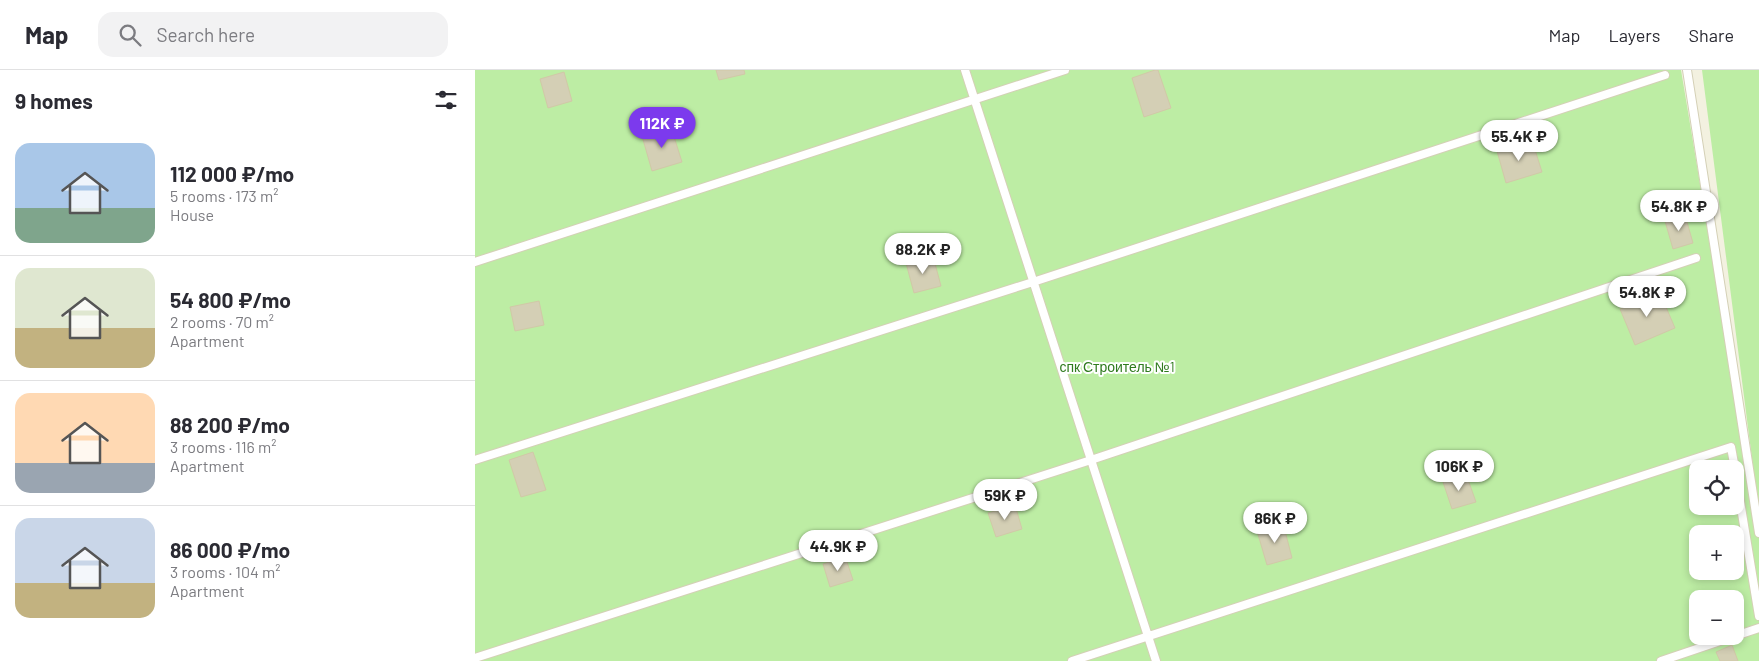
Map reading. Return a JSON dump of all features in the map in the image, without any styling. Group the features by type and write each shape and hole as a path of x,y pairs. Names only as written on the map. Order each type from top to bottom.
{"lane":[{"path":"965,70 1157,661"},
{"path":"475,262 1065,70"},
{"path":"1687,70 1759,533"},
{"path":"475,460 1033,282 1665,75"},
{"path":"475,658 1091,460 1696,258"},
{"path":"1691,460 1731,447 1733,460"},
{"path":"1072,661 1689,461"},
{"path":"1742,515 1759,616"},
{"path":"1744,633 1759,628"},
{"path":"1661,661 1708,645"}],"green space":[{"name":"спк Строитель №1","path":"475,70 1681,70 1759,536 1759,661 475,661"},
{"path":"1702,70 1759,70 1759,513"}],"building":[{"path":"716,70 744,70 745,74 719,80"},
{"path":"1158,70 1171,108 1144,117 1132,78"},
{"path":"564,72 572,101 548,108 540,79"},
{"path":"671,127 682,162 652,171 642,136"},
{"path":"1532,140 1542,172 1506,183 1497,151"},
{"path":"1685,215 1693,243 1673,249 1665,221"},
{"path":"933,256 941,286 914,293 906,263"},
{"path":"1660,293 1675,328 1635,345 1620,309 1630,305 1627,300 1642,294 1645,300"},
{"path":"539,301 544,325 515,331 510,307"},
{"path":"533,452 546,490 521,497 509,460"},
{"path":"1466,474 1476,502 1452,509 1443,482"},
{"path":"1015,505 1022,529 996,537 988,513"},
{"path":"1283,523 1292,558 1267,565 1257,531"},
{"path":"845,556 853,580 830,587 823,564"},
{"path":"1732,645 1738,661 1720,661 1716,652"}]}
